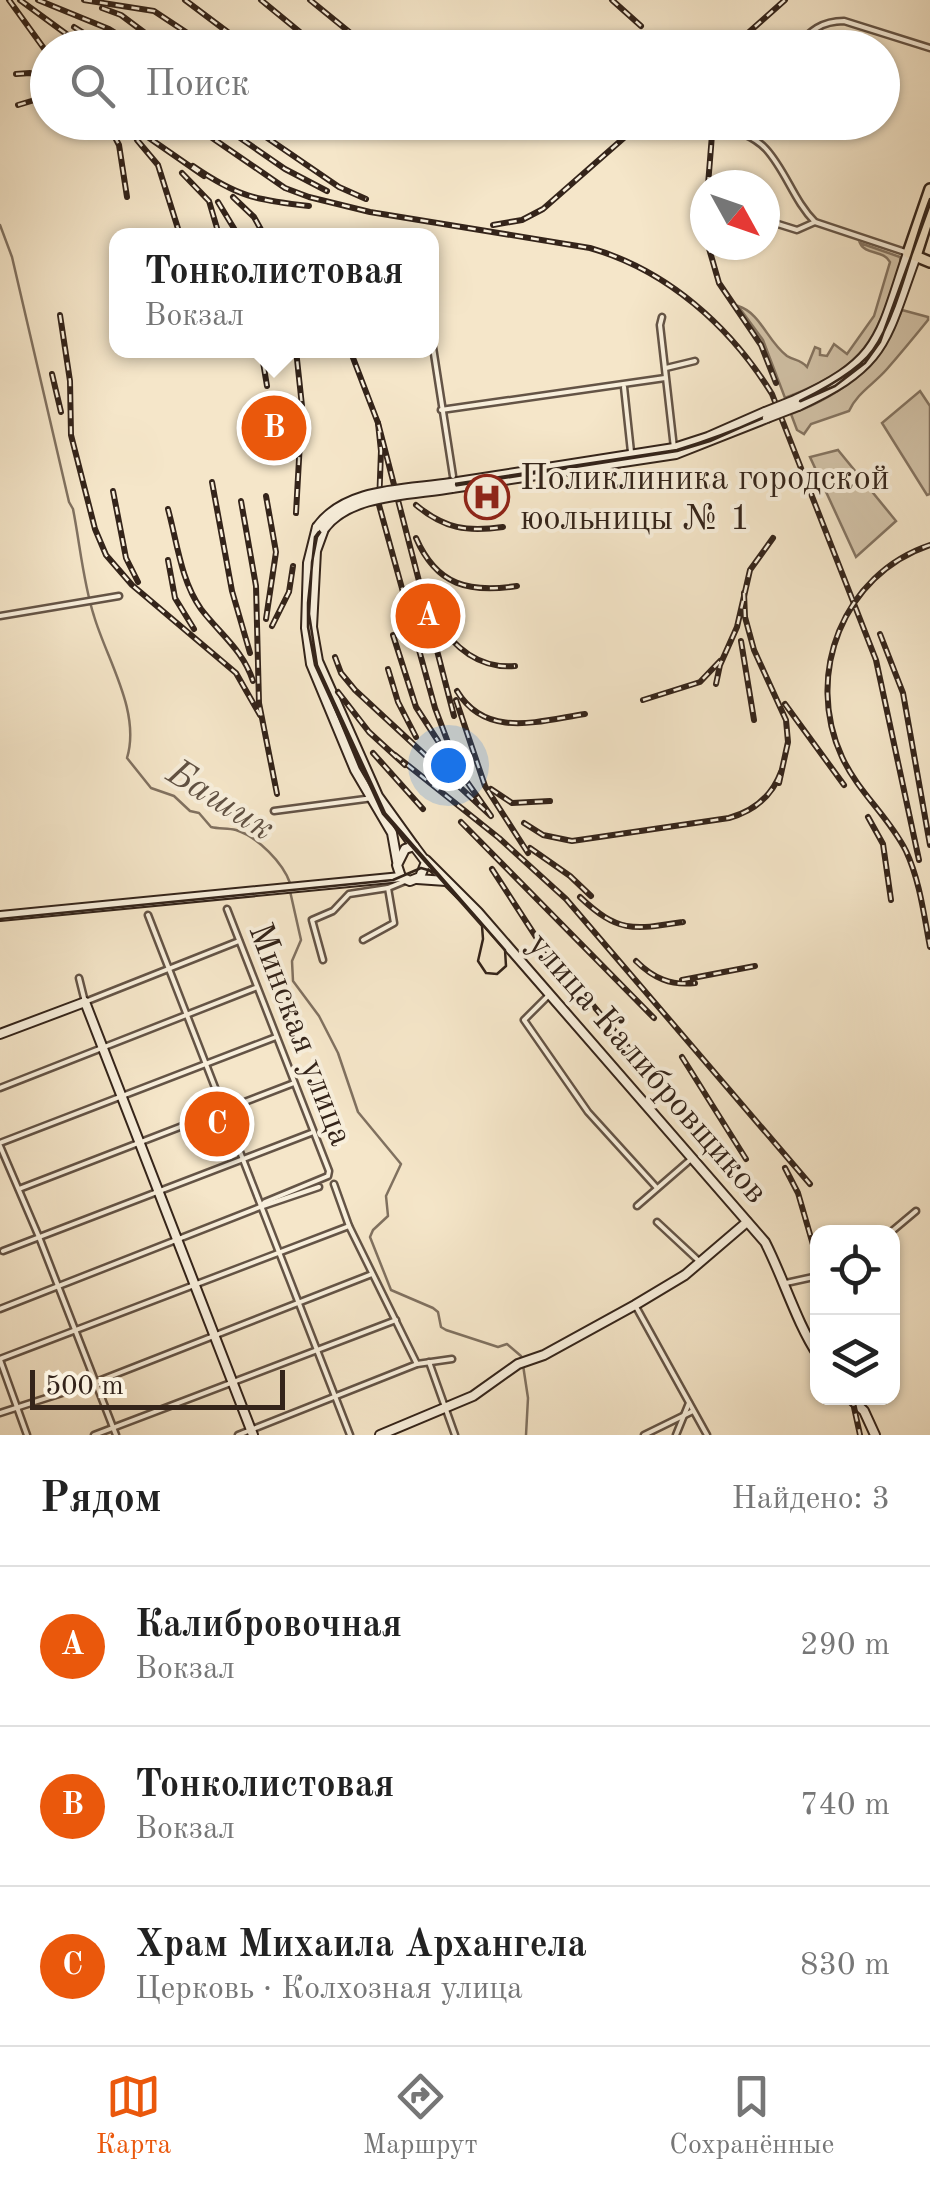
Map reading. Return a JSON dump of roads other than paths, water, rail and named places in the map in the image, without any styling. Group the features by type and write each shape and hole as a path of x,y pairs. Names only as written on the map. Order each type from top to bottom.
{"main road":[{"path":"912,255 930,190"},
{"path":"632,458 708,438 796,403 841,378 871,350 930,212"},
{"path":"912,255 930,262"},
{"path":"404,878 392,833 374,798 314,646 320,528 355,504 452,482 697,448 766,415"},
{"path":"374,798 426,860 417,879"},
{"path":"387,877 405,849 414,846"},
{"name":"улица Калибровщиков","path":"426,860 478,912 765,1242 810,1343"},
{"path":"0,916 387,877 446,881"},
{"path":"0,1034 86,1002 252,1433"},
{"path":"380,1435 473,1396 518,1364 544,1355 635,1306 700,1262 747,1222"},
{"path":"858,1405 875,1435"}],"street":[{"path":"811,30 830,21 844,21 873,30"},
{"path":"900,39 930,48"},
{"path":"755,140 766,148 814,222 912,255"},
{"path":"780,225 793,230 814,222"},
{"path":"662,317 674,448"},
{"path":"434,358 452,482"},
{"path":"664,368 696,361"},
{"path":"442,410 665,378"},
{"path":"624,384 632,458"},
{"path":"0,616 118,596"},
{"path":"274,811 374,798"},
{"path":"324,960 312,920 333,911 349,894 388,888 404,878"},
{"path":"363,940 394,923 388,888"},
{"name":"Минская улица","path":"227,910 328,1176 308,1188"},
{"path":"148,915 350,1435"},
{"path":"80,978 86,1002 239,941"},
{"path":"0,1088 255,988"},
{"path":"549,995 524,1020 588,1112 657,1188"},
{"path":"116,1435 0,1144 276,1037"},
{"path":"18,1189 294,1083"},
{"path":"1,1250 313,1133"},
{"path":"637,1206 693,1157"},
{"name":"Минская улица","path":"334,1184 349,1226 416,1364"},
{"path":"0,1310 265,1202 319,1186"},
{"path":"899,1225 916,1211"},
{"path":"657,1222 700,1262"},
{"path":"27,1435 0,1360 349,1226"},
{"path":"0,1413 96,1382 372,1274"},
{"path":"786,1284 810,1278"},
{"path":"635,1306 708,1435"},
{"path":"94,1435 396,1320"},
{"path":"238,1435 252,1433 416,1364 452,1359"},
{"path":"429,1362 456,1435"},
{"path":"676,1435 689,1403"},
{"path":"644,1435 693,1411"}],"waterway":[{"name":"Башик","path":"0,225 12,257 73,509 90,603 126,704 130,723 127,758 151,788 174,796 190,811 199,813 211,827 236,830 261,845 282,867 290,883"},
{"name":"Башик","path":"290,891 301,940 292,961 293,981 319,1016 338,1053 358,1112 401,1164 386,1196 388,1216 370,1237 391,1290 433,1308 446,1330 498,1347 507,1344 521,1356"},
{"name":"Башик","path":"523,1365 528,1398 526,1435"}],"tram line":[{"path":"930,199 917,236 911,256 904,278 898,298 890,318 882,335 873,350 859,365 812,395 677,450 362,498 335,510 315,537 308,603 308,627 315,665 383,814 482,926 478,961 486,973 497,974 506,966 505,950 385,813 317,665 309,614 317,537 331,516 363,500 677,451 710,441 835,386 865,363 880,342 930,204"},
{"path":"0,919 393,880 421,868 435,872"}],"railway":[{"path":"9,0 31,30"},
{"path":"20,0 61,30"},
{"path":"38,0 111,30"},
{"path":"84,0 154,11 183,30"},
{"path":"185,0 225,30"},
{"path":"261,0 297,30"},
{"path":"310,0 347,30"},
{"path":"612,0 641,26"},
{"path":"751,30 785,0"},
{"path":"102,8 121,15 141,30"},
{"path":"74,27 79,30"},
{"path":"16,74 30,73"},
{"path":"18,105 30,101"},
{"path":"116,140 127,197"},
{"path":"137,140 158,165 178,228"},
{"path":"152,140 204,176"},
{"path":"215,140 285,188 309,197 370,212 590,248 618,258 670,286 716,324 772,394 876,660 919,860"},
{"path":"243,140 285,169 327,191"},
{"path":"270,140 339,187 366,199"},
{"path":"493,225 522,220 543,209 622,140"},
{"path":"709,170 712,140"},
{"path":"193,166 248,195 309,206"},
{"path":"182,173 209,201 217,228"},
{"path":"233,197 260,228"},
{"path":"218,202 234,228"},
{"path":"712,260 719,283 761,345 776,383"},
{"path":"60,315 70,381 71,435 95,529 106,555 132,585 236,673 260,715"},
{"path":"262,358 267,386"},
{"path":"296,513 302,406 297,358"},
{"path":"353,358 378,423 454,716"},
{"path":"52,374 61,412"},
{"path":"335,657 341,673 355,690 491,816 458,769 435,708 379,505 378,423"},
{"path":"212,482 232,591 250,653"},
{"path":"113,491 126,558 138,582"},
{"path":"266,496 276,552 266,619"},
{"path":"241,501 256,586 259,703 277,794"},
{"path":"416,505 457,527 503,527"},
{"path":"168,509 194,598 237,651 253,681"},
{"path":"416,538 434,567 456,583 484,588 517,586"},
{"path":"716,684 737,627 750,570 773,538"},
{"path":"930,545 900,559 874,579 854,603 839,631 827,693 831,726 842,757 911,862 930,947"},
{"path":"168,560 175,598 194,629"},
{"path":"272,626 289,592 293,566"},
{"path":"744,593 745,617 754,650 786,720 788,742 779,783"},
{"path":"436,619 451,639 479,660 515,666"},
{"path":"880,634 903,693 930,845"},
{"path":"393,635 416,707 438,741"},
{"path":"741,641 754,720"},
{"path":"643,700 700,682 720,661"},
{"path":"388,669 398,702 416,737"},
{"path":"457,691 469,706 498,721 532,722 585,714"},
{"path":"338,692 369,732 405,765"},
{"path":"456,700 485,786 528,853"},
{"path":"785,704 844,785"},
{"path":"373,753 423,809"},
{"path":"395,755 499,838 566,899 810,1184"},
{"path":"524,823 543,835 572,841 729,818 761,801 781,772"},
{"path":"491,789 512,803 550,801"},
{"path":"868,817 883,844 891,900"},
{"path":"461,822 654,1018"},
{"path":"530,848 591,896"},
{"path":"492,869 538,940 634,1054"},
{"path":"580,897 605,917 627,926 683,922"},
{"path":"636,961 663,979 695,983"},
{"path":"682,980 755,966"},
{"path":"682,1057 746,1159"},
{"path":"785,1168 798,1193 810,1234"},
{"path":"854,1405 860,1435"}],"place":[{"name":"Тонколистовая","path":"274,428"},
{"name":"Поликлиника городской юольницы № 1","path":"487,497"},
{"name":"Калибровочная","path":"428,616"},
{"name":"Храм Михаила Архангела","path":"217,1124"}]}
